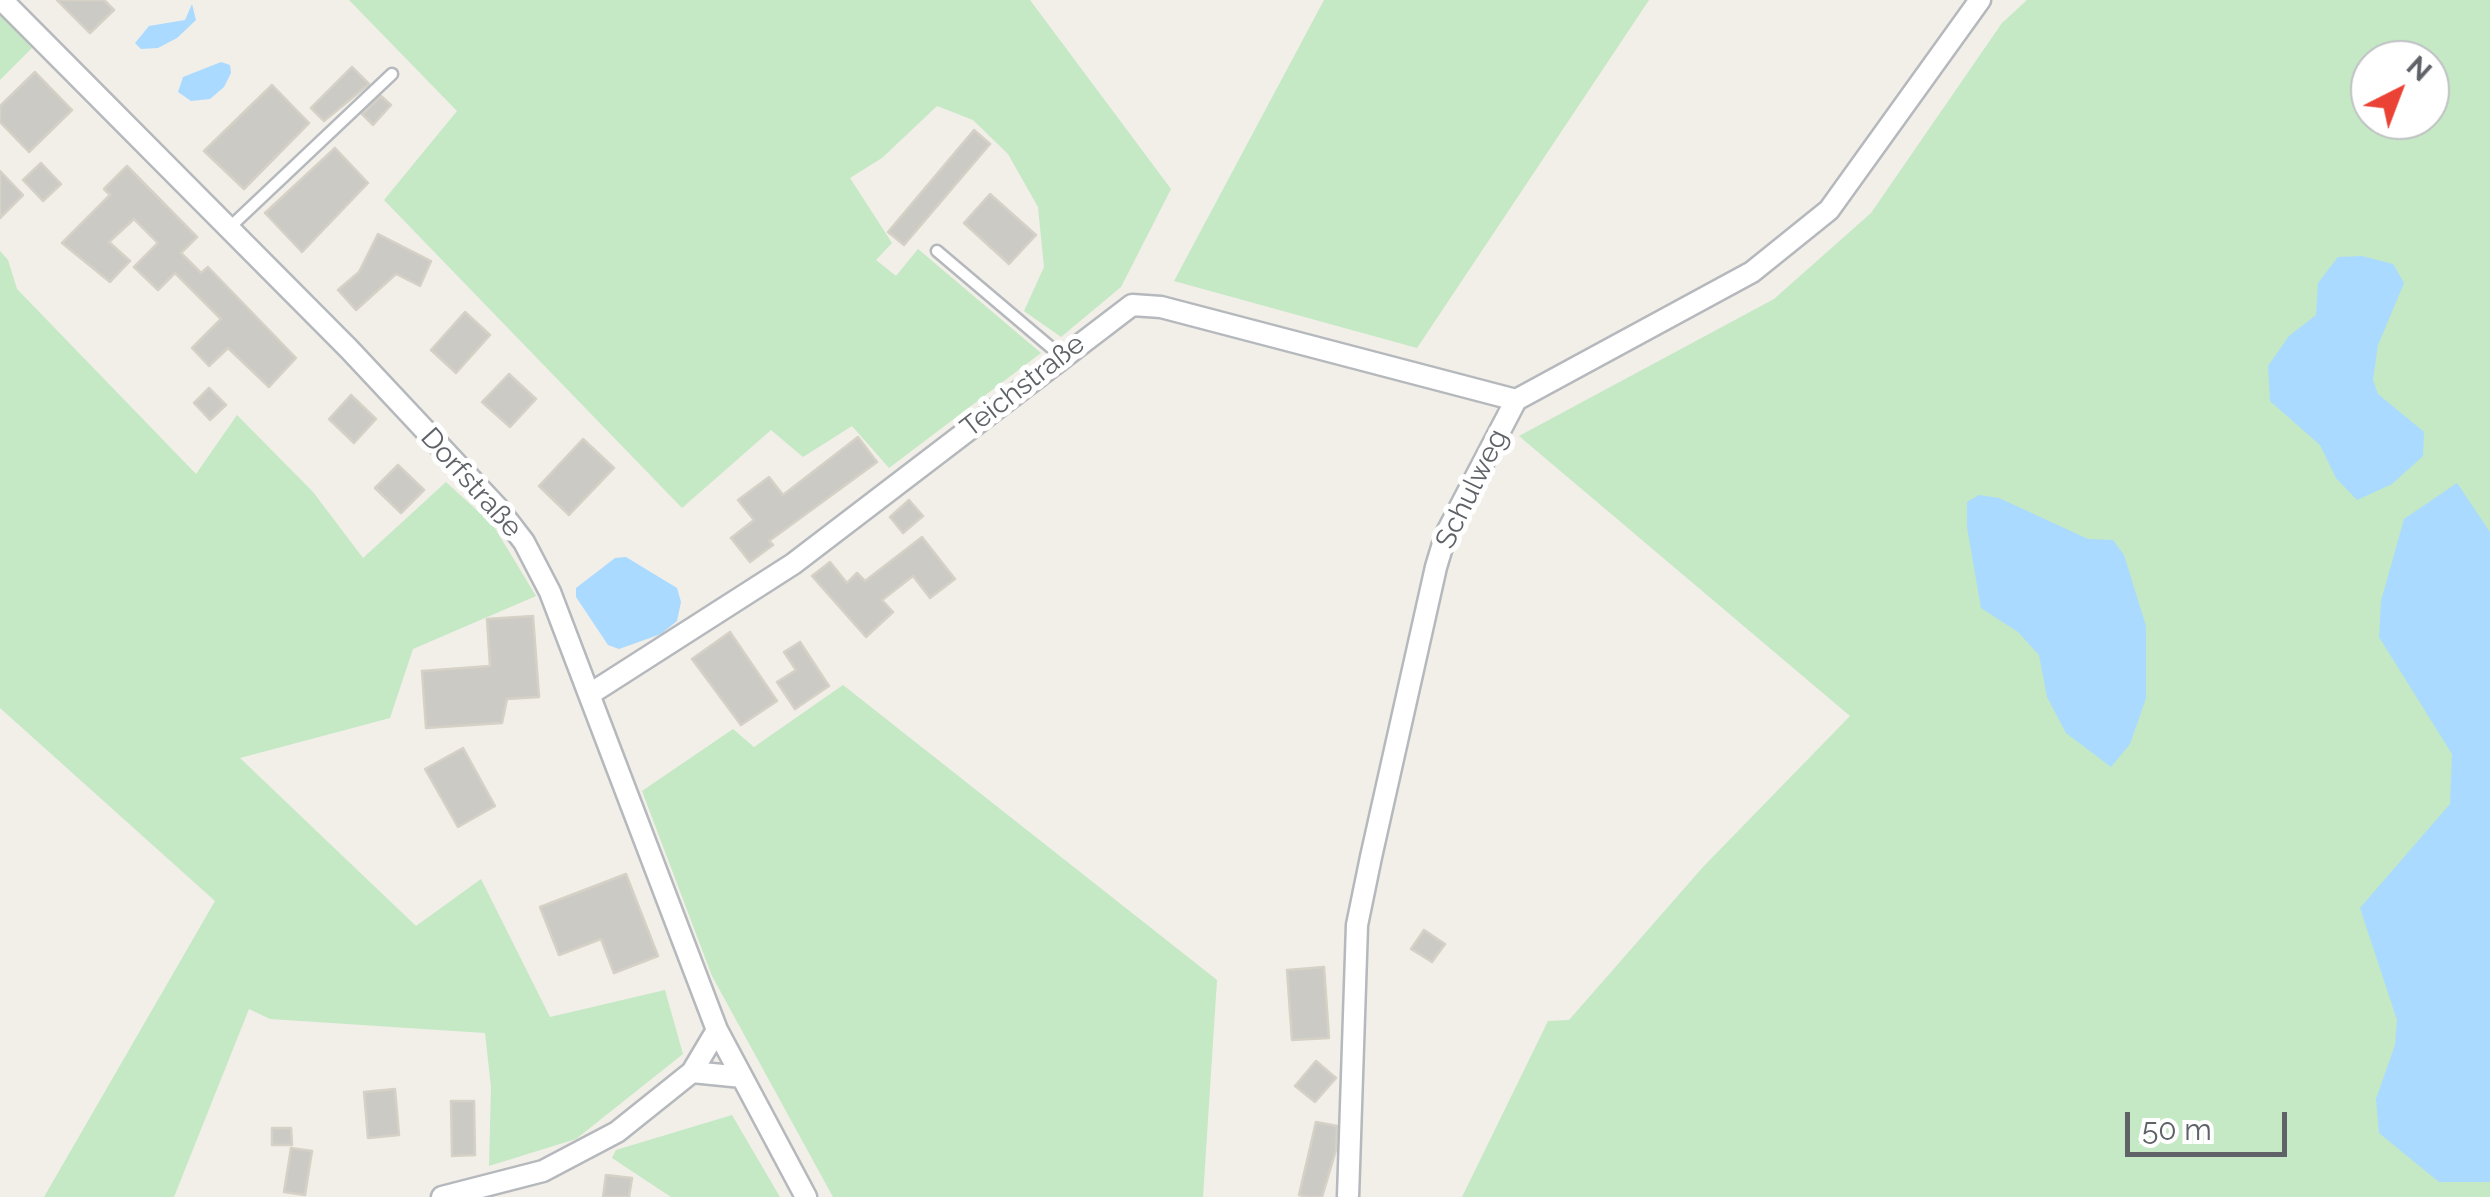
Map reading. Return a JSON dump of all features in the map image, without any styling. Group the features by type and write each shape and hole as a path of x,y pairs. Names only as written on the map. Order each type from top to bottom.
{"street":[{"name":"Schulweg","path":"1348,1197 1358,925 1371,857 1446,534 1516,400 1752,272 1829,210 1980,0"},
{"name":"Dorfstraße","path":"14,4 227,230 349,349 524,542 550,592 717,1030 806,1197"},
{"name":"Teichstraße","path":"590,694 793,564 1132,306 1161,307 1516,400"},
{"path":"442,1197 543,1171 617,1132 692,1072 717,1030"},
{"path":"692,1072 742,1077"}],"lane":[{"path":"227,230 392,74"},
{"path":"937,251 1062,356"}],"green space":[{"path":"349,0 1030,0 1171,189 1121,287 1061,337 1024,311 1044,267 1038,207 1008,154 973,120 937,106 882,158 850,178 892,243 876,260 896,276 918,249 1041,353 889,468 852,426 803,457 771,430 682,508 384,200 457,111"},
{"path":"1324,0 1649,0 1417,348 1174,281"},
{"path":"2027,0 2490,0 2490,1197 1462,1197 1548,1021 1569,1020 1703,867 1850,716 1519,436 1774,299 1871,213 2002,23"},
{"path":"0,14 32,48 0,80"},
{"path":"0,251 8,260 17,289 196,474 237,415 313,492 363,558 446,482 493,525 536,596 413,649 390,718 240,758 416,926 481,879 550,1017 665,990 683,1054 576,1139 489,1166 491,1087 485,1033 270,1019 249,1009 174,1197 44,1197 215,901 0,708"},
{"path":"843,685 1217,980 1203,1197 833,1197 712,976 642,791 733,729 754,747"},
{"path":"732,1115 780,1197 671,1197 612,1158 616,1150"}],"water":[{"path":"192,4 196,20 177,38 158,48 141,49 135,43 149,26 185,20"},
{"path":"221,62 230,65 231,73 224,87 210,99 191,101 178,92 183,77"},
{"path":"2362,256 2393,264 2404,283 2378,345 2373,380 2378,394 2424,432 2423,456 2392,484 2357,500 2336,478 2320,445 2270,401 2268,366 2289,336 2316,315 2318,283 2338,257"},
{"path":"2457,483 2490,532 2490,1182 2439,1182 2379,1133 2376,1099 2395,1045 2397,1020 2360,908 2450,804 2452,754 2379,637 2381,601 2404,519"},
{"path":"1979,495 1999,498 2088,539 2113,540 2124,555 2146,626 2146,698 2130,744 2111,767 2066,733 2047,697 2039,655 2018,632 1981,608 1967,527 1967,502"},
{"path":"626,557 677,588 681,602 677,621 661,634 619,649 608,645 576,597 576,588 615,558"}],"building":[{"path":"57,0 104,0 114,10 90,33"},
{"path":"352,67 369,84 324,121 311,108"},
{"path":"35,72 72,110 29,152 0,122 0,106"},
{"path":"272,85 309,123 244,189 204,151"},
{"path":"381,96 391,105 373,125 362,114"},
{"path":"974,130 990,144 904,245 888,232"},
{"path":"335,148 368,183 302,252 265,213"},
{"path":"41,163 61,184 43,201 23,180"},
{"path":"127,166 197,237 181,253 201,273 208,267 296,358 269,387 228,348 209,366 192,348 221,319 175,273 158,290 134,267 158,243 134,219 109,242 130,261 110,282 62,243 110,195 104,189"},
{"path":"0,171 23,195 0,218"},
{"path":"990,194 1036,235 1009,264 964,223"},
{"path":"378,234 431,261 420,286 396,274 356,310 338,290 359,272"},
{"path":"465,312 490,335 456,373 431,350"},
{"path":"509,374 536,399 510,427 482,402"},
{"path":"209,388 226,405 210,420 194,403"},
{"path":"351,395 376,419 354,443 329,419"},
{"path":"858,437 877,462 769,541 773,545 750,562 731,538 754,520 738,500 769,477 783,495"},
{"path":"583,439 614,468 569,515 539,486"},
{"path":"398,465 424,490 401,513 375,488"},
{"path":"909,500 923,516 903,533 890,517"},
{"path":"922,537 955,579 930,598 913,576 882,600 893,612 866,637 812,576 830,562 847,583 857,573 865,581"},
{"path":"533,616 539,697 507,699 502,723 426,728 422,671 490,666 487,619"},
{"path":"730,632 777,701 741,725 692,659"},
{"path":"800,642 829,686 795,709 777,682 796,670 784,652"},
{"path":"463,748 495,806 458,827 425,769"},
{"path":"626,874 658,956 614,973 601,939 559,955 540,907"},
{"path":"1424,930 1445,944 1432,962 1411,949"},
{"path":"1324,967 1329,1038 1292,1040 1287,970"},
{"path":"1316,1061 1336,1078 1315,1102 1295,1086"},
{"path":"395,1089 399,1135 368,1138 364,1092"},
{"path":"451,1101 474,1101 475,1155 452,1156"},
{"path":"1316,1122 1337,1126 1336,1150 1322,1197 1308,1197 1299,1195"},
{"path":"272,1128 291,1128 292,1145 272,1145"},
{"path":"291,1148 312,1151 305,1195 284,1192"},
{"path":"606,1175 632,1178 629,1197 603,1197"}]}
